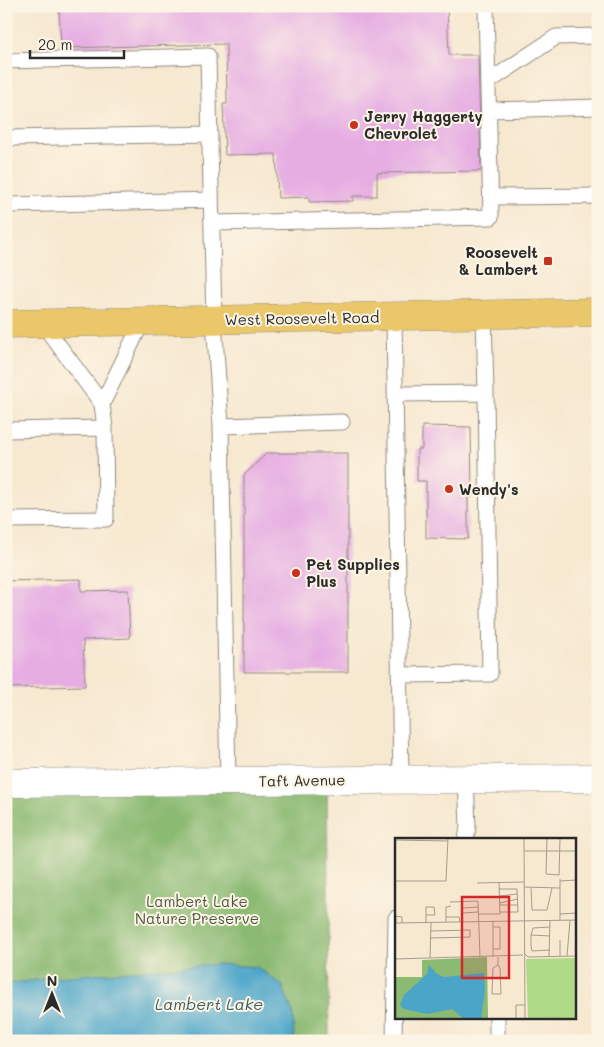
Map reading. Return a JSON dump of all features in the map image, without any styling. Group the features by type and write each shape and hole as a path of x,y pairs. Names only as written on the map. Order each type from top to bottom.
{"main road":[{"name":"West Roosevelt Road","path":"6,324 598,312"}],"street":[{"name":"Taft Avenue","path":"6,783 598,778"}],"lane":[{"path":"212,223 491,217 486,6"},
{"path":"488,82 556,37 598,36"},
{"path":"6,61 208,56 214,320 221,426 228,781"},
{"path":"489,110 598,107"},
{"path":"10,138 210,134"},
{"path":"491,196 598,196"},
{"path":"10,205 211,200"},
{"path":"399,675 490,674 484,314"},
{"path":"394,316 400,779"},
{"path":"102,404 142,322"},
{"path":"6,520 106,519 105,428 102,404 43,324"},
{"path":"395,394 486,393"},
{"path":"221,426 342,422"},
{"path":"6,430 105,428"},
{"path":"466,778 468,827 466,838"},
{"path":"394,1041 395,980"},
{"path":"497,1020 497,1041"}],"green space":[{"name":"Lambert Lake Nature Preserve","path":"327,776 329,1041 6,1041 6,784"}],"water":[{"name":"Lambert Lake","path":"218,964 257,967 282,985 293,1013 294,1041 6,1041 6,984 57,977"}],"building":[{"name":"Jerry Haggerty Chevrolet","path":"59,6 447,6 449,55 478,55 481,171 377,173 377,196 353,196 353,201 309,202 309,197 278,198 276,154 225,155 223,104 227,104 226,44 61,48"},
{"name":"Wendy's","path":"422,426 471,427 472,497 468,497 468,539 426,538 426,481 417,481 417,449 422,449"},
{"name":"Pet Supplies Plus","path":"267,453 348,453 348,672 244,672 244,475"},
{"path":"81,579 81,591 128,590 130,638 83,640 85,686 6,688 6,581"}],"place":[{"name":"Jerry Haggerty Chevrolet","path":"354,125"},
{"name":"Roosevelt & Lambert","path":"548,261"},
{"name":"Wendy's","path":"449,489"},
{"name":"Pet Supplies Plus","path":"296,573"}]}
